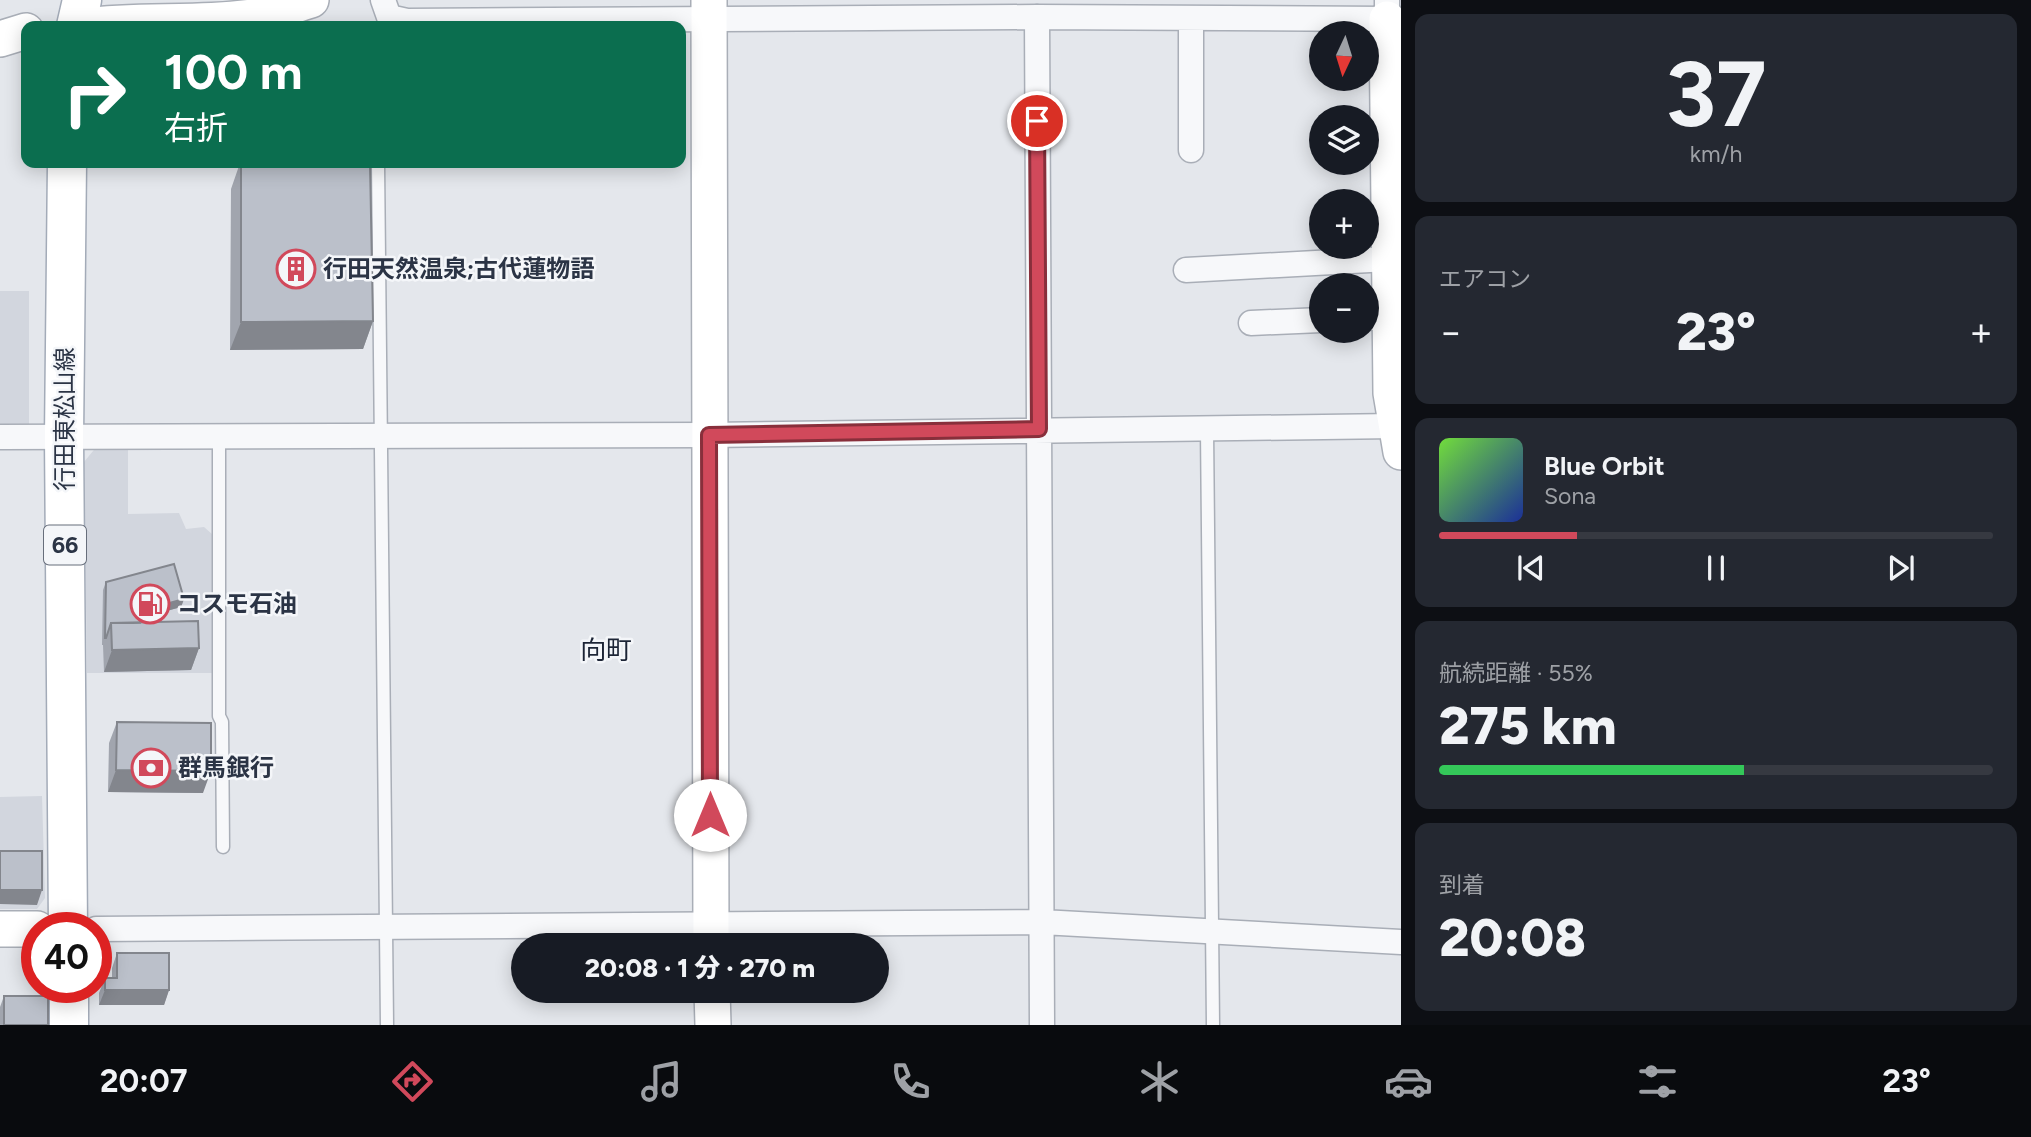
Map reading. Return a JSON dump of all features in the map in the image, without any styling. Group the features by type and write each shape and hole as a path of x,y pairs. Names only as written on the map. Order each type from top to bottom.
{"main road":[{"path":"77,21 82,0"},
{"name":"行田東松山線","path":"67,168 64,437 68,912"},
{"path":"69,1003 69,1025"}],"street":[{"path":"195,21 260,16 311,0"},
{"path":"710,9 711,933"},
{"path":"386,14 407,21 710,9 1191,18 1387,10 1388,259 1379,306"},
{"path":"1037,17 1042,1025"},
{"path":"1191,18 1191,150"},
{"path":"1186,270 1388,259"},
{"path":"1251,323 1309,321"},
{"path":"0,437 709,435 1039,429 1207,430 1398,439 1379,328"},
{"path":"739,933 1042,922 1401,942"},
{"path":"112,929 386,926 670,933"},
{"path":"0,929 21,929"},
{"path":"712,1003 713,1025"}],"lane":[{"path":"378,168 387,1025"},
{"path":"1207,430 1213,1025"},
{"path":"219,436 219,716 222,722 223,847"}],"shaded area":[{"path":"0,291 29,291 29,427 0,427"},
{"name":"コスモ石油","path":"98,445 128,446 128,514 179,513 186,529 204,527 213,535 215,673 87,673 84,462"},
{"path":"42,796 45,898 37,909 0,909 0,797"}],"building":[{"name":"行田天然温泉;古代蓮物語","path":"241,168 370,168 373,321 241,322"},
{"path":"174,564 184,599 140,611 140,623 111,623 105,638 106,582"},
{"path":"198,621 199,648 112,650 111,623"},
{"path":"117,722 211,723 211,771 116,770"},
{"path":"0,851 42,851 42,890 0,890"},
{"path":"117,953 169,953 169,990 112,990 112,978 117,978"},
{"path":"4,996 21,996 21,1003 48,1003 48,1025 4,1025"}],"place":[{"name":"行田天然温泉;古代蓮物語","path":"296,269"},
{"name":"コスモ石油","path":"150,604"},
{"name":"群馬銀行","path":"151,768"}],"district":[{"name":"向町","path":"606,650"}],"route":[{"path":"710,815 709,435 1039,429 1037,121"}]}
